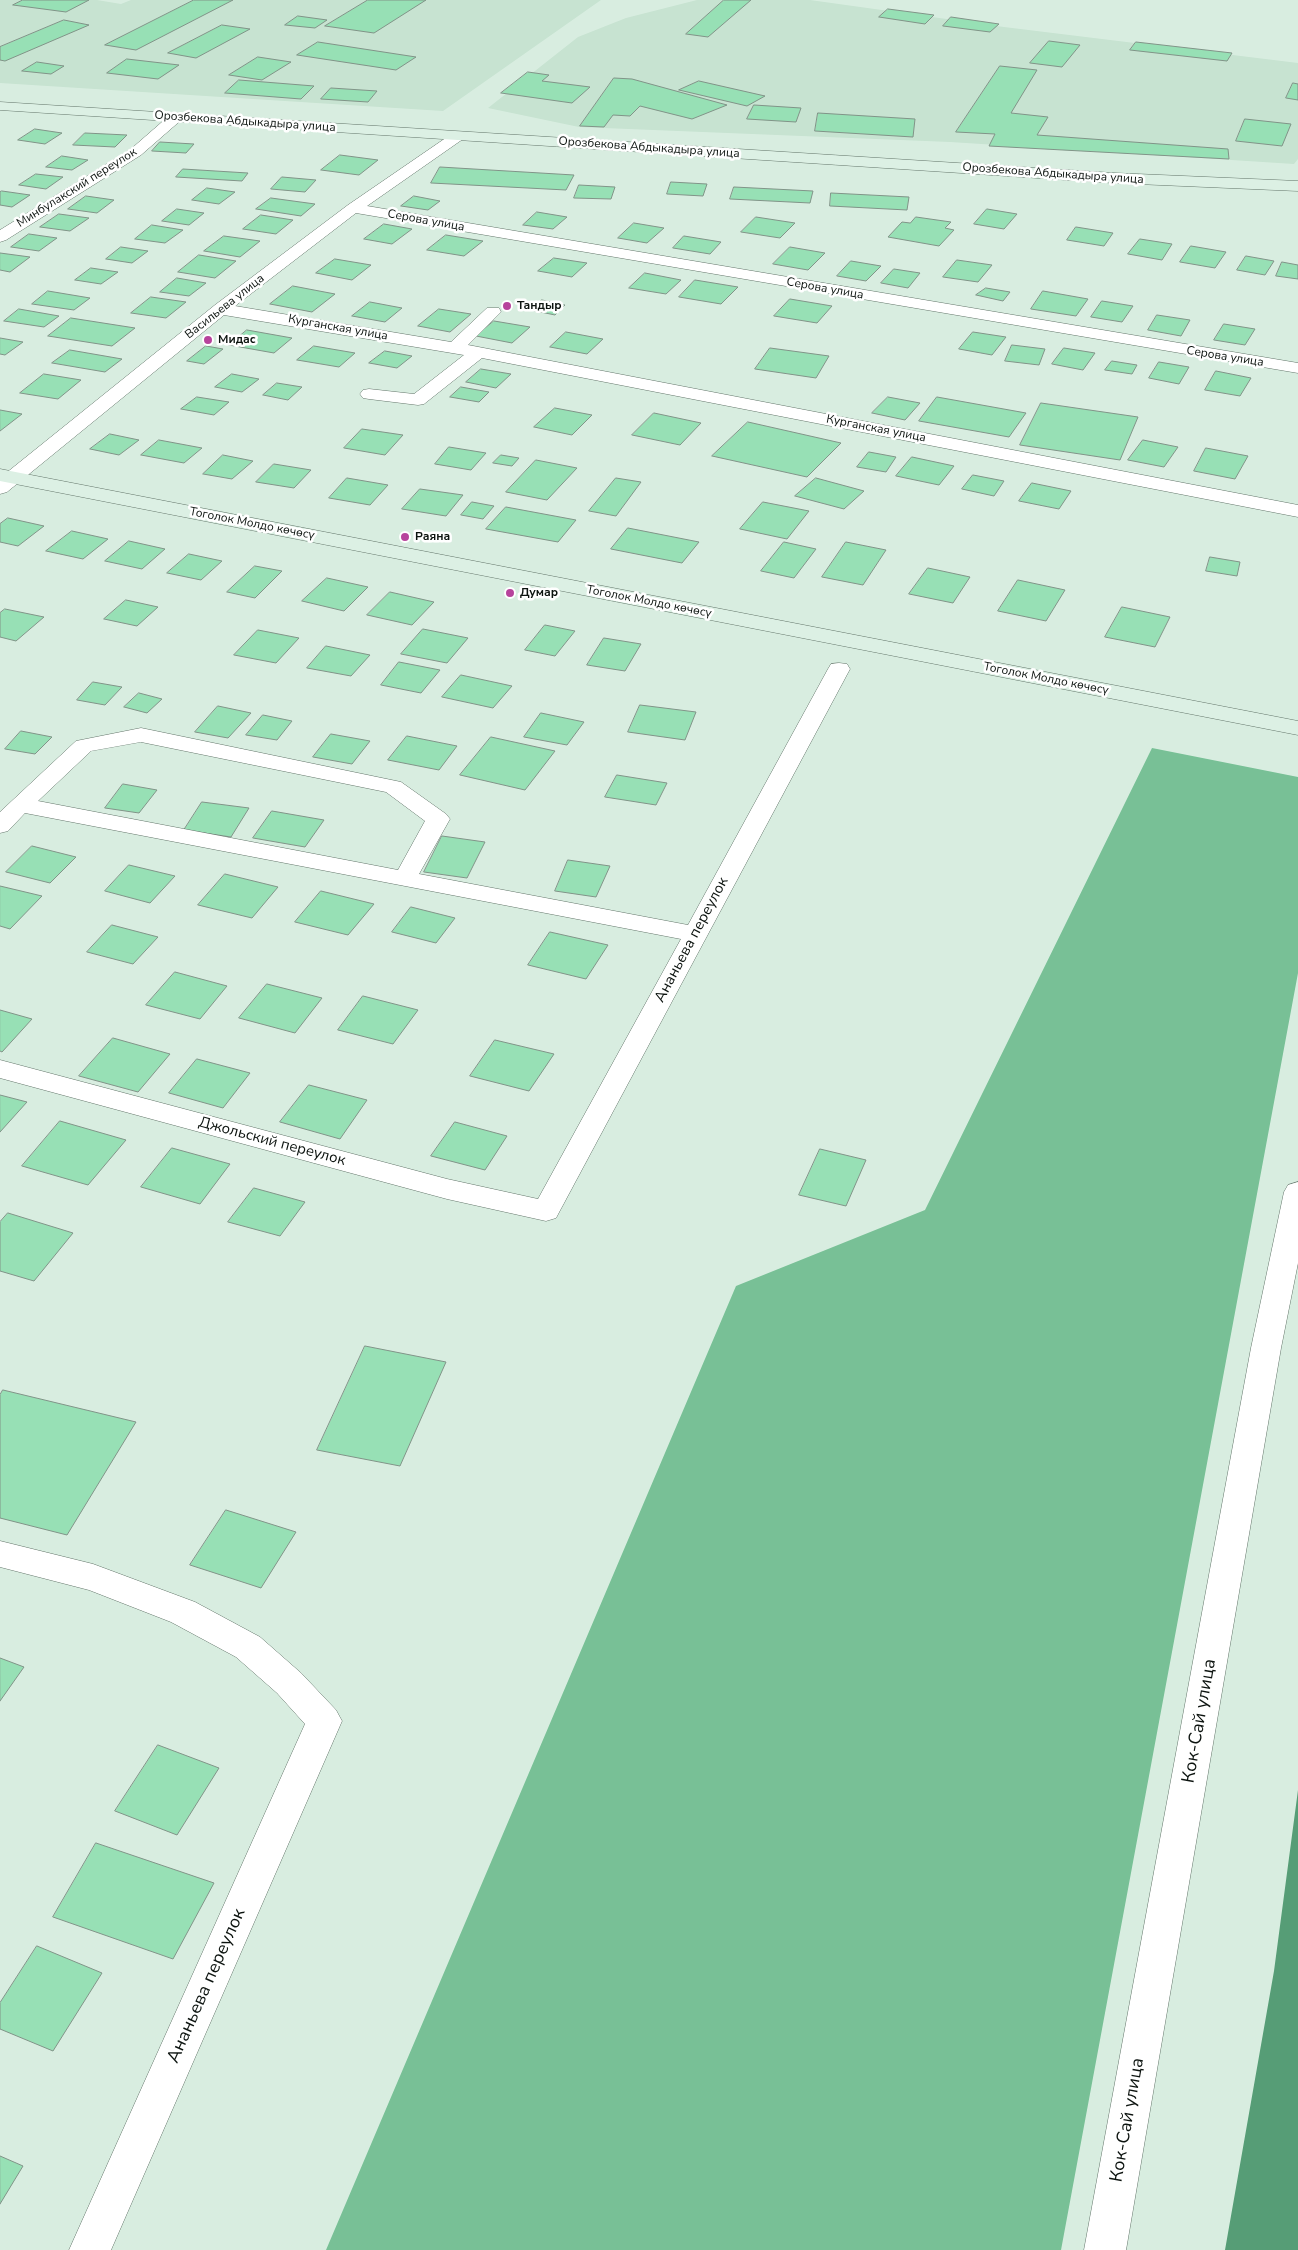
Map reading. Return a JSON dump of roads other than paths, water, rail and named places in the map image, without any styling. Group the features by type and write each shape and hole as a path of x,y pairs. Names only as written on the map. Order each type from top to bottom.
{"street":[{"name":"Орозбекова Абдыкадыра улица","path":"2,108 1114,178 1298,186"},
{"name":"Минбулакский переулок","path":"0,237 136,152 175,118"},
{"name":"Васильева улица","path":"5,480 221,309 353,208 458,136"},
{"name":"Серова улица","path":"353,208 1298,368"},
{"name":"Курганская улица","path":"221,309 479,352 1298,511"},
{"path":"455,348 493,312"},
{"path":"369,394 418,400 479,352"},
{"name":"Тоголок Молдо көчөсү","path":"5,480 1298,728"},
{"name":"Ананьева переулок","path":"546,1211 839,669"},
{"path":"0,826 84,746 141,735 393,787 438,819 405,878"},
{"path":"20,805 695,934"},
{"name":"Джольский переулок","path":"0,1069 446,1189 546,1211"},
{"name":"Кок-Сай улица","path":"1105,2250 1266,1348 1298,1192"},
{"name":"Ананьева переулок","path":"0,1554 93,1578 183,1612 248,1647 289,1683 324,1721 90,2250"}],"place":[{"name":"Тандыр","path":"507,306"},
{"name":"Мидас","path":"208,340"},
{"name":"Раяна","path":"405,537"},
{"name":"Думар","path":"510,593"}]}
